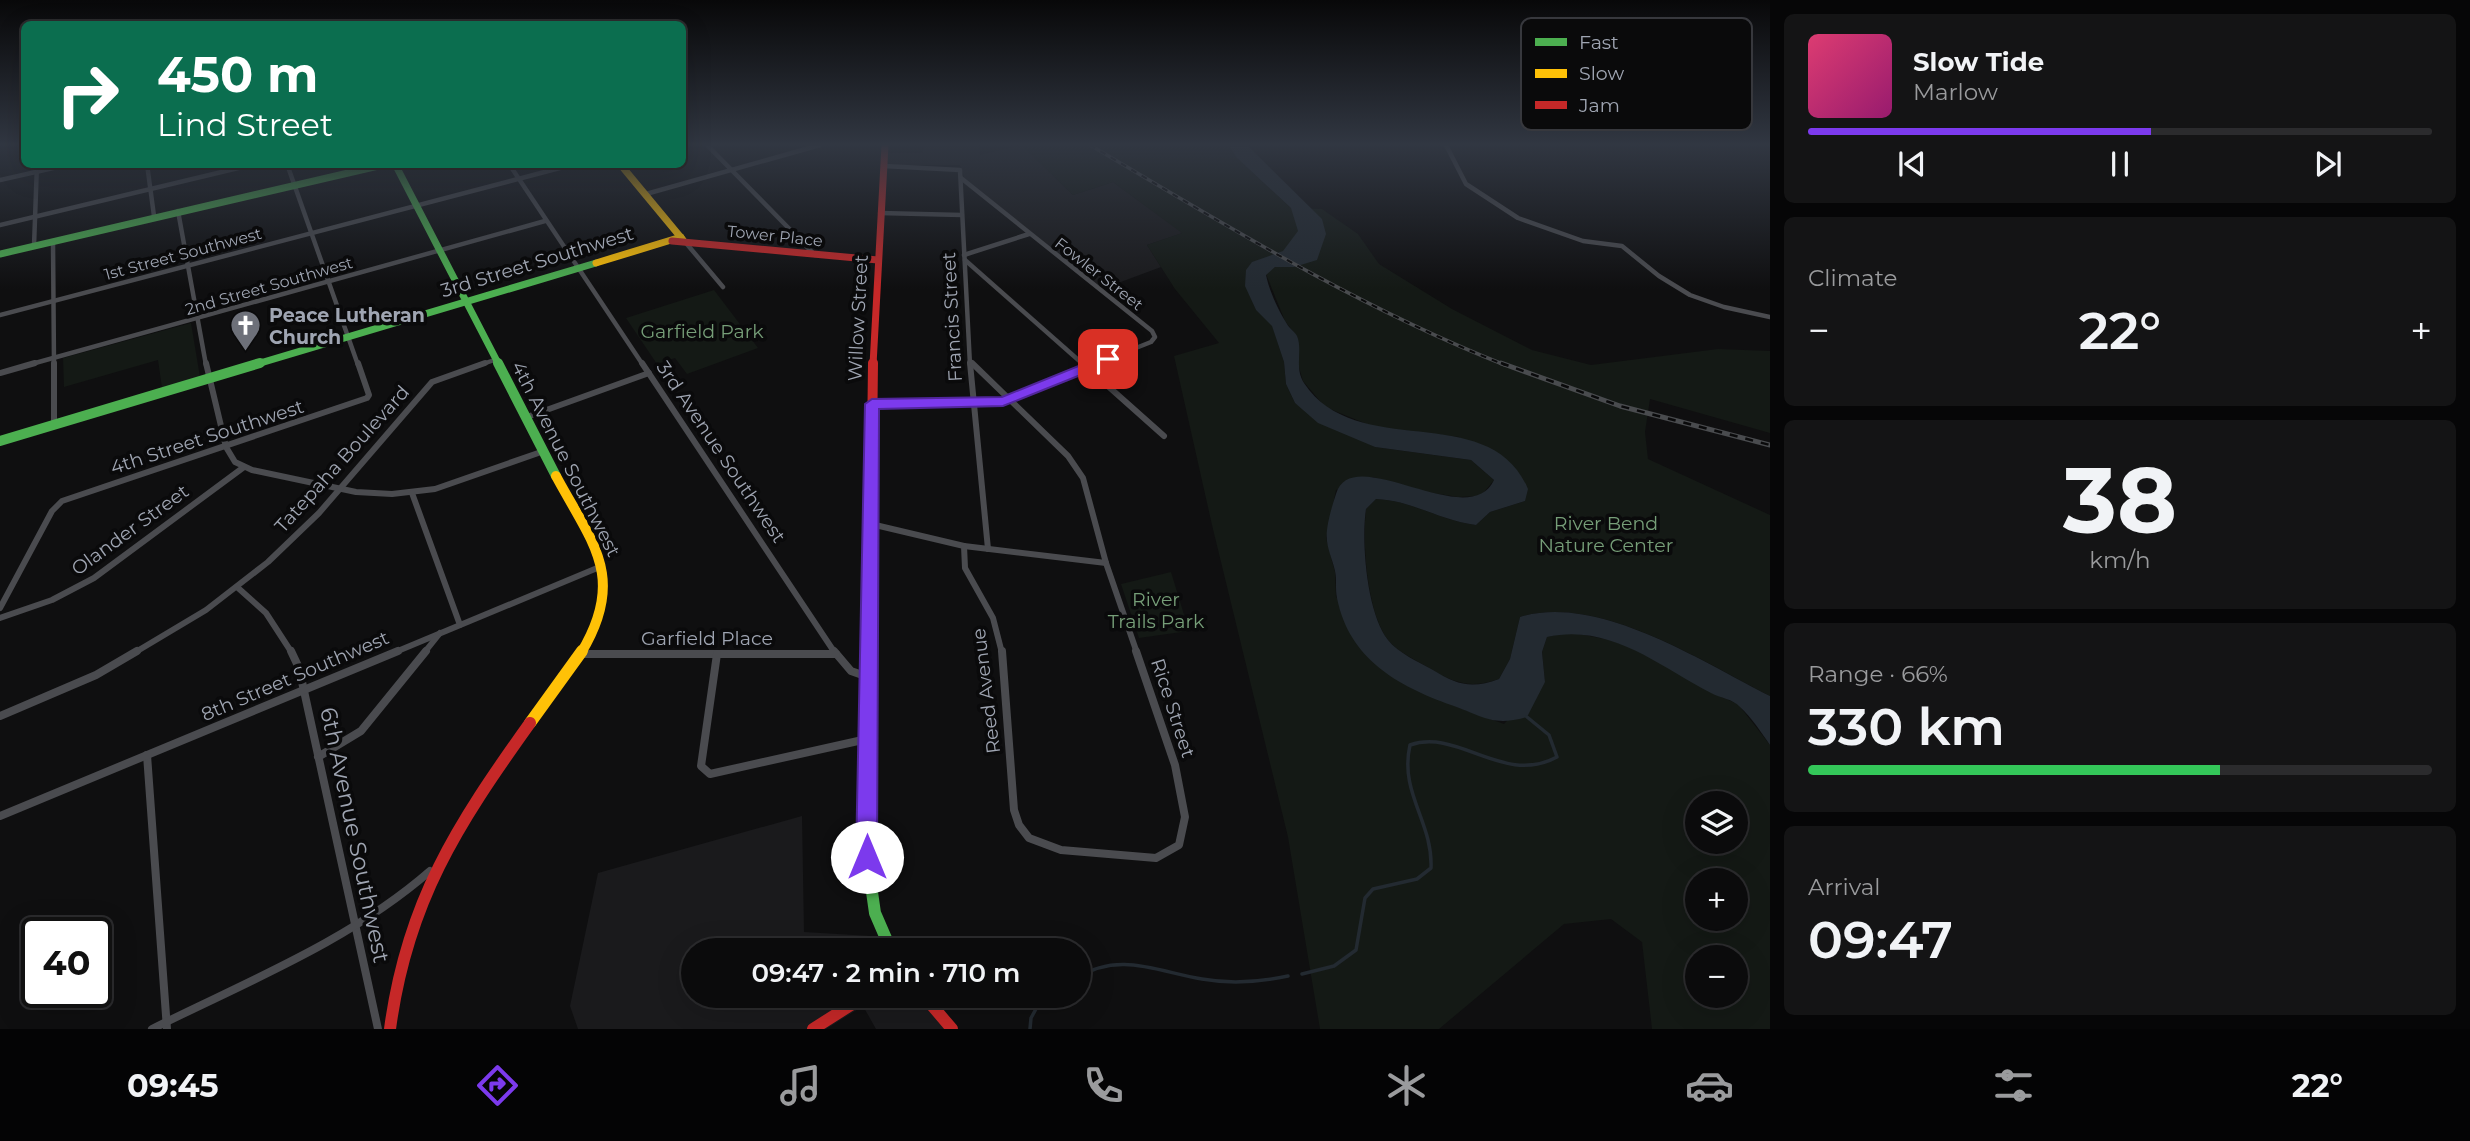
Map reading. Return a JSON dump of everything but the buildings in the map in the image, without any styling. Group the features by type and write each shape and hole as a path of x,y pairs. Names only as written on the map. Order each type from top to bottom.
{"street":[{"path":"34,246 36,193"},
{"path":"0,225 132,193"},
{"path":"150,193 154,216"},
{"path":"0,254 261,193"},
{"path":"297,193 349,336"},
{"name":"4th Avenue Southwest","path":"390,1029 396,972 406,936 434,867 460,822 591,636 605,599 602,566 527,416 409,193"},
{"name":"1st Street Southwest","path":"0,315 466,193"},
{"name":"3rd Avenue Southwest","path":"528,193 836,654 851,671 868,677"},
{"path":"650,193 646,194 723,287"},
{"path":"755,193 816,257"},
{"name":"Willow Street","path":"882,193 872,404 867,739 869,884 875,913 886,938"},
{"name":"Francis Street","path":"961,193 972,403 988,549"},
{"name":"Fowler Street","path":"979,193 1152,331 1155,337 1151,342 1086,368"},
{"path":"1481,193 1502,207 1568,239 1603,247 1622,246 1666,284 1690,297 1712,305 1770,317"},
{"path":"178,211 209,378 226,447 229,455 244,467 340,489 374,494 412,493 463,480 544,451"},
{"path":"880,213 962,215"},
{"name":"2nd Street Southwest","path":"0,373 545,221"},
{"path":"1029,234 965,257 1164,436"},
{"name":"Tower Place","path":"684,240 816,257 877,260"},
{"name":"3rd Street Southwest","path":"0,441 576,268 669,241 684,240"},
{"path":"52,241 54,425"},
{"name":"4th Street Southwest","path":"2,606 57,504 367,398 369,395 349,336"},
{"name":"Tatepaha Boulevard","path":"0,716 55,694 135,654 237,587 295,537 432,382 497,359"},
{"name":"Rice Street","path":"970,361 1068,456 1083,478 1107,563 1175,765 1185,817 1183,836 1169,853 1156,858 1050,847 1030,838 1016,820 1014,810"},
{"path":"872,404 972,403 1009,399 1086,368"},
{"path":"527,416 649,373"},
{"name":"Olander Street","path":"0,618 74,590 94,578 244,467"},
{"path":"412,493 460,625"},
{"path":"871,524 964,546 1107,563"},
{"name":"Reed Avenue","path":"964,546 962,562 997,629 1014,810"},
{"name":"8th Street Southwest","path":"0,816 602,566"},
{"name":"6th Avenue Southwest","path":"237,587 268,613 281,629 299,668 378,1029"},
{"path":"2,606 29,608"},
{"path":"318,757 348,741 373,720 440,633"},
{"name":"Garfield Place","path":"579,654 836,654"},
{"path":"717,654 701,766 704,772 710,774 867,739"},
{"path":"146,755 167,1025"},
{"path":"152,1029 167,1025 355,927 396,901 434,867"},
{"path":"813,1029 846,1008"},
{"path":"934,1008 952,1029"}],"shaded area":[{"path":"983,193 1128,193 1183,233 1147,245 1161,267 1102,289"},
{"path":"1275,193 1296,193 1322,219 1326,234 1317,260 1294,267 1275,267 1266,275 1280,313 1297,336 1300,371 1304,383 1327,407 1356,421 1454,437 1484,445 1510,462 1528,489 1525,501 1490,512 1476,525 1389,500 1376,499 1366,509 1364,540 1370,596 1381,628 1392,645 1450,679 1473,685 1499,679 1510,659 1520,617 1550,612 1582,614 1615,622 1682,650 1770,696 1770,745 1756,725 1734,702 1711,693 1633,650 1592,636 1570,634 1547,637 1542,652 1545,682 1527,717 1505,721 1480,716 1413,689 1395,679 1364,654 1343,619 1327,541 1334,499 1346,480 1364,477 1386,480 1437,494 1461,497 1481,494 1494,480 1471,460 1375,447 1318,423 1295,403 1286,384 1284,362 1272,326 1256,310 1245,286 1246,270 1252,262 1283,251 1298,231 1291,208"},
{"path":"802,816 804,932 873,938 681,938 681,1008 860,1008 826,1029 578,1029 570,1006 598,873"},
{"path":"864,1008 928,1008 945,1029 876,1029"}],"green space":[{"name":"River Bend Nature Center","path":"1128,193 1275,193 1291,208 1322,209 1358,234 1379,264 1452,309 1532,350 1591,365 1718,349 1770,351 1770,433 1650,399 1645,432 1648,459 1770,515 1770,696 1682,650 1616,622 1583,614 1550,612 1520,617 1510,659 1499,679 1471,684 1454,681 1438,673 1402,652 1388,640 1375,613 1371,596 1365,540 1366,509 1376,499 1389,500 1476,525 1490,512 1525,501 1459,437 1374,427 1325,407 1303,381 1297,361 1297,337 1285,321 1266,274 1275,267 1292,266 1271,256 1251,298 1256,310 1272,325 1284,362 1286,384 1295,403 1375,447 1471,460 1494,480 1481,496 1458,497 1426,492 1373,477 1336,490 1326,538 1335,572 1336,597 1452,705 1504,724 1545,682 1542,652 1547,637 1569,632 1610,640 1640,651 1712,693 1738,704 1770,745 1770,1029 1652,1029 1642,942 1611,919 1564,924 1439,1029 1320,1029 1288,837 1174,356 1219,343 1175,289 1147,245 1182,233"},
{"name":"Garfield Park","path":"714,290 758,348 687,374 675,358 657,364 626,318"},
{"path":"191,323 200,377 162,388 158,360 64,387 63,358"},
{"name":"River Trails Park","path":"1171,572 1189,631 1139,638 1121,584"}],"waterway":[{"path":"1302,974 1334,966 1356,950 1365,898 1373,889 1417,879 1431,868 1427,836 1409,778 1410,745 1428,742 1446,744 1518,765 1537,764 1557,757 1549,735 1527,717"},
{"path":"1091,971 1108,966 1139,966 1202,979 1234,982 1288,976"},
{"path":"1030,1029 1031,1018 1036,1008"}],"railway":[{"path":"1172,193 1345,291 1450,342 1505,365"},
{"path":"1501,363 1620,406 1770,445"}],"traffic: fast":[{"path":"0,254 262,193"},
{"path":"410,193 556,476"},
{"path":"0,441 596,263"},
{"path":"870,612 867,857 875,913 886,938"}],"traffic: slow":[{"path":"644,193 683,240"},
{"path":"596,263 681,237"},
{"path":"530,723 583,650 602,608 605,587 602,567 593,544 556,476"}],"traffic: jam":[{"path":"870,612 873,319 882,193"},
{"path":"672,241 878,260"},
{"path":"390,1029 396,984 406,943 437,866 457,830 530,723"},
{"path":"813,1029 846,1008"},
{"path":"934,1008 952,1029"}],"place":[{"name":"Peace Lutheran Church","path":"246,353"}],"route":[{"path":"867,857 872,404 1003,401 1108,359"}]}
